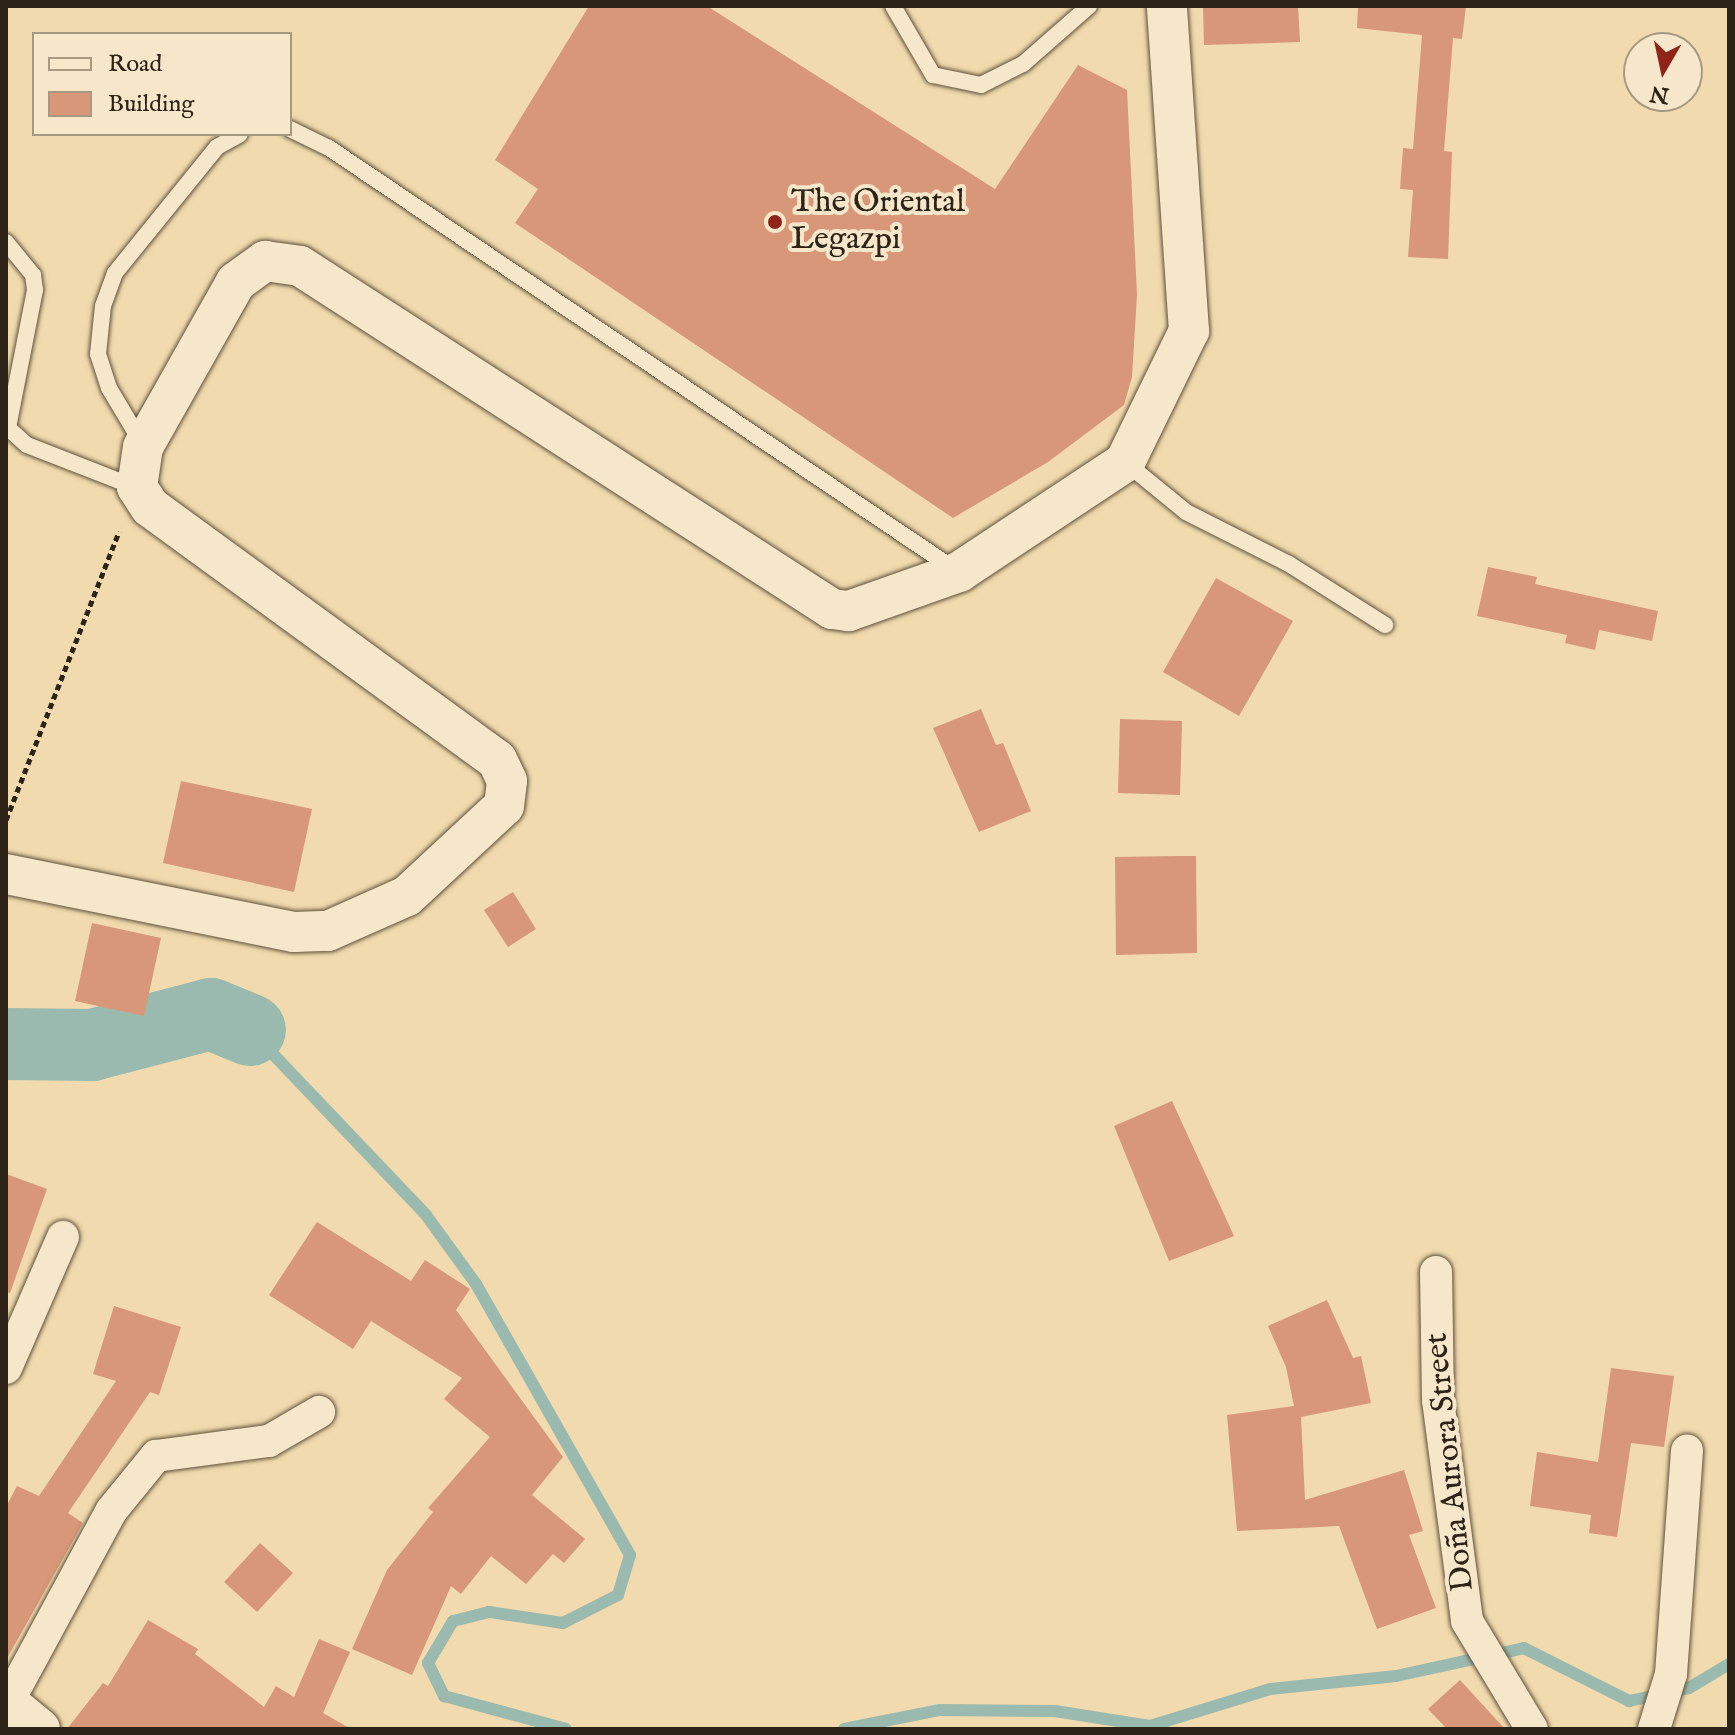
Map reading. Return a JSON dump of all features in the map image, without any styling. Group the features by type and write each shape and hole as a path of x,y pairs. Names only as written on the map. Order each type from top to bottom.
{"street":[{"path":"6,874 294,932 328,931 407,896 504,806 507,781 497,760 150,507 137,487 143,447 236,282 265,261 300,266 815,602 849,611 959,572 1125,462 1189,331 1167,6"},
{"path":"6,1368 63,1237"},
{"name":"Doña Aurora Street","path":"1436,1272 1438,1400 1467,1621 1493,1672 1532,1729"},
{"path":"40,1729 7,1702 112,1510 156,1456 269,1441 319,1412"},
{"path":"1657,1719 1671,1674 1687,1451"}],"lane":[{"path":"893,6 933,75 981,85 1023,64 1089,6"},
{"path":"292,130 329,148 959,572"},
{"path":"143,447 109,388 98,354 103,306 115,273 217,147 236,136"},
{"path":"6,242 33,275 35,290 8,428 27,445 137,487"},
{"path":"1125,462 1186,512 1289,564 1385,625"}],"path":[{"path":"6,820 137,487"}],"building":[{"path":"589,6 707,6 995,189 1078,65 1127,90 1137,295 1132,377 1124,405 1048,462 953,518 515,223 538,189 495,160"},
{"path":"1203,6 1298,6 1300,42 1204,45"},
{"path":"1358,6 1466,6 1462,39 1453,38 1444,151 1452,152 1448,259 1408,257 1413,190 1400,189 1403,148 1413,149 1422,35 1357,28"},
{"path":"1488,567 1537,577 1535,584 1658,611 1652,641 1599,630 1595,650 1565,643 1567,635 1477,616"},
{"path":"1216,578 1293,621 1239,716 1163,672"},
{"path":"981,709 996,745 1003,743 1031,811 979,832 933,728"},
{"path":"1120,719 1182,721 1180,795 1118,793"},
{"path":"181,781 312,809 294,892 163,863"},
{"path":"1196,856 1197,953 1116,955 1115,857"},
{"path":"513,892 536,929 508,947 484,910"},
{"path":"92,923 161,938 144,1016 75,1001"},
{"path":"1172,1101 1234,1236 1169,1261 1114,1126"},
{"path":"6,1174 47,1189 10,1293 6,1292"},
{"path":"317,1222 411,1281 425,1260 470,1289 456,1310 563,1457 532,1495 585,1539 564,1563 553,1554 526,1584 491,1556 461,1594 451,1586 412,1675 352,1649 387,1570 433,1512 428,1508 490,1437 444,1399 462,1378 371,1321 353,1349 269,1295"},
{"path":"1327,1300 1353,1358 1361,1356 1371,1403 1301,1417 1305,1500 1404,1470 1423,1531 1409,1535 1436,1608 1377,1629 1339,1526 1237,1531 1227,1415 1294,1406 1286,1367 1268,1326"},
{"path":"114,1306 181,1327 159,1395 150,1392 68,1513 83,1523 6,1660 6,1507 17,1486 39,1496 116,1381 93,1374"},
{"path":"1611,1368 1674,1376 1664,1447 1631,1443 1617,1537 1589,1533 1591,1515 1530,1506 1537,1452 1598,1462"},
{"path":"260,1543 293,1573 257,1612 224,1582"},
{"path":"148,1620 198,1649 195,1654 264,1707 276,1686 294,1697 319,1639 350,1652 323,1713 351,1729 67,1729 103,1683 108,1686"},
{"path":"1460,1680 1505,1729 1447,1729 1428,1709"}],"waterway":[{"path":"6,1044 92,1045 211,1014 250,1030"},
{"path":"250,1030 426,1215 476,1284 630,1555 618,1595 563,1623 489,1612 453,1621 428,1663 444,1696 566,1729"},
{"path":"844,1729 940,1710 1055,1711 1150,1726 1270,1689 1396,1676 1524,1648 1629,1701 1689,1688 1729,1664"}],"place":[{"name":"The Oriental Legazpi","path":"775,222"}]}
